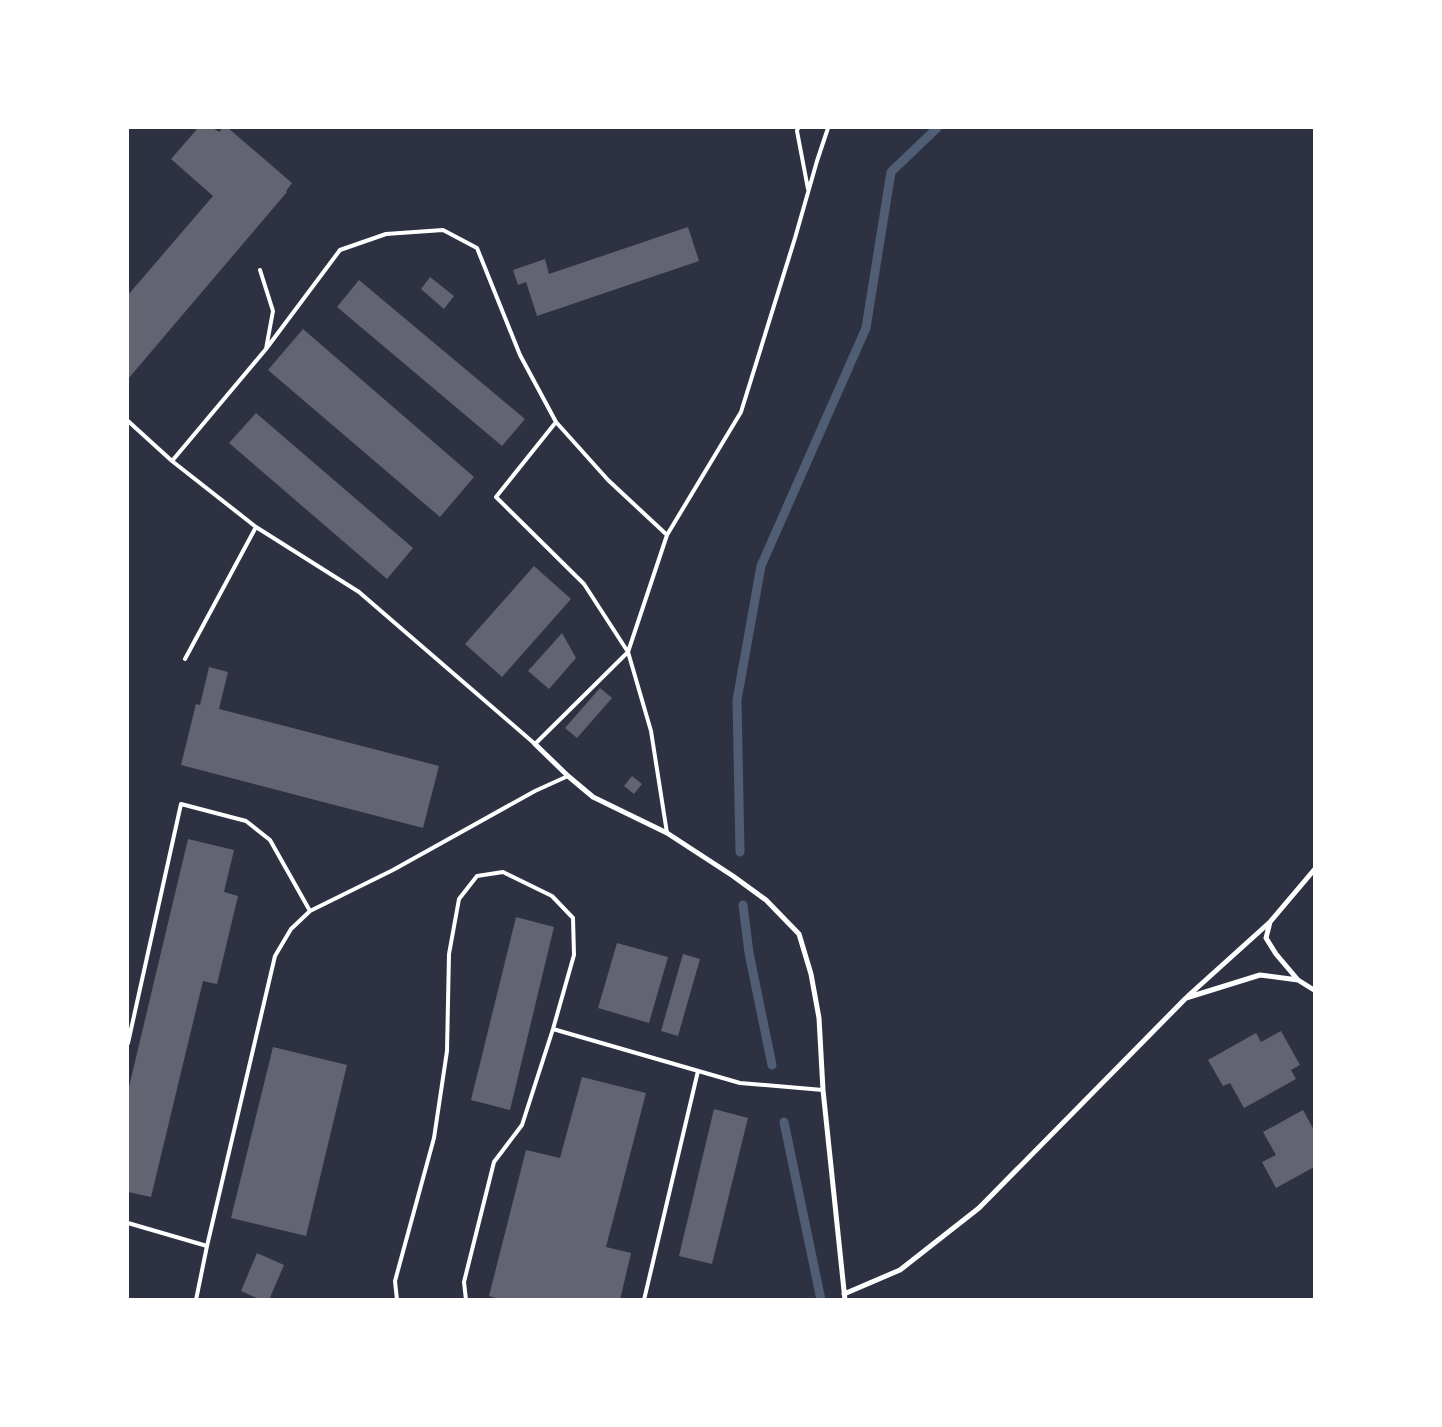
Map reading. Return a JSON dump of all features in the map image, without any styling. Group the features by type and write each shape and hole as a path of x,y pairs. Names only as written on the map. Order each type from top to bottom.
{"street":[{"path":"535,744 593,797 667,833 733,876 766,900 799,934 811,974 819,1018 844,1297 900,1270 979,1208 1186,998 1270,922 1314,870"},
{"path":"1270,922 1266,938 1276,954 1298,980 1314,990"},
{"path":"1186,998 1260,975 1298,980"}],"lane":[{"path":"798,128 808,190"},
{"path":"128,421 172,461 256,527 359,592 535,744 628,652 667,535 741,412 796,238 808,190 828,128"},
{"path":"172,461 266,349 340,250 386,234 443,230 477,248 520,355 556,422 608,480 667,535"},
{"path":"260,270 273,311 266,349"},
{"path":"556,422 496,497 584,584 628,652 651,731 667,833"},
{"path":"185,659 256,527"},
{"path":"196,1300 275,956 291,930 310,911 393,870 535,791 568,776"},
{"path":"128,1043 181,804 246,821 270,840 310,911"},
{"path":"397,1300 395,1281 434,1138 446,1051 449,954 459,899 477,876 503,872 552,896 572,918 574,955 554,1029 522,1125 494,1162 464,1282 466,1300"},
{"path":"554,1029 740,1083 824,1090"},
{"path":"644,1300 698,1071"},
{"path":"128,1223 207,1246"}],"building":[{"path":"198,128 213,128 219,132 223,128 228,128 292,183 287,192 128,379 128,295 213,196 171,159"},
{"path":"688,227 699,261 537,316 526,282 518,285 513,270 545,259 549,274"},
{"path":"430,277 454,296 444,309 421,289"},
{"path":"359,280 525,419 502,446 337,307"},
{"path":"303,329 474,477 440,517 268,370"},
{"path":"256,413 413,548 387,579 229,443"},
{"path":"534,566 571,599 502,677 465,644"},
{"path":"562,633 576,658 549,689 528,671"},
{"path":"209,667 228,672 219,709 439,766 423,828 181,765 196,704 200,705"},
{"path":"600,688 612,698 577,738 565,728"},
{"path":"632,776 642,784 634,794 624,786"},
{"path":"188,839 234,850 224,892 238,896 217,984 203,981 151,1197 128,1192 128,1091"},
{"path":"516,917 554,927 510,1110 471,1100"},
{"path":"617,943 668,957 649,1023 598,1008"},
{"path":"683,954 700,959 678,1036 661,1031"},
{"path":"1281,1031 1300,1065 1291,1070 1296,1079 1244,1108 1230,1083 1223,1086 1208,1060 1256,1033 1261,1042"},
{"path":"273,1047 347,1065 306,1236 231,1218"},
{"path":"582,1077 646,1093 606,1247 631,1253 620,1300 503,1300 489,1296 526,1150 560,1158"},
{"path":"714,1109 748,1118 712,1264 679,1256"},
{"path":"1303,1110 1314,1130 1314,1167 1276,1188 1262,1162 1276,1155 1263,1132"},
{"path":"257,1253 284,1265 269,1300 261,1300 241,1291"}],"waterway":[{"path":"740,852 737,700 761,566 866,328 891,172 937,128"},
{"path":"743,905 749,953 772,1065"},
{"path":"784,1122 821,1300"}]}
